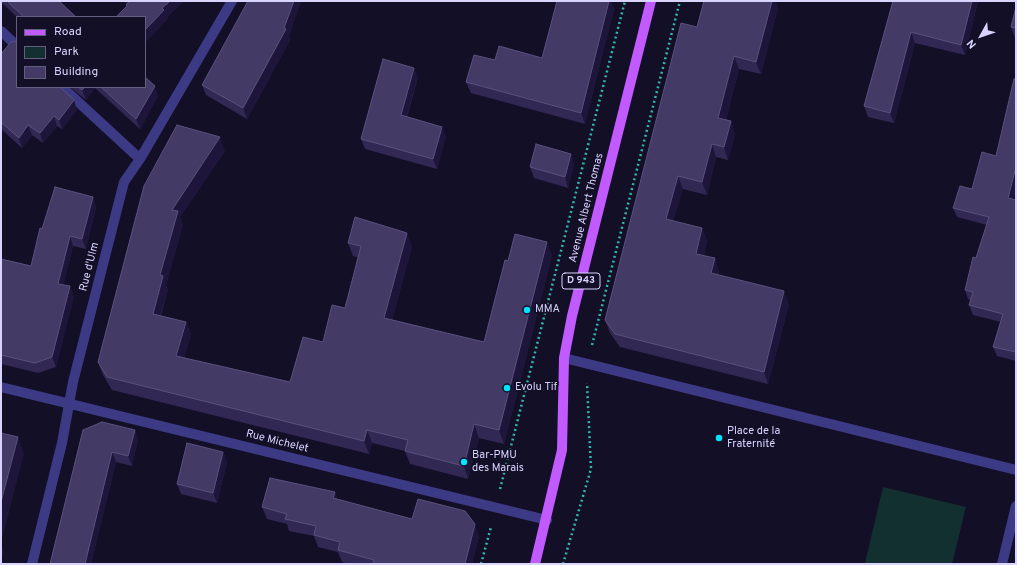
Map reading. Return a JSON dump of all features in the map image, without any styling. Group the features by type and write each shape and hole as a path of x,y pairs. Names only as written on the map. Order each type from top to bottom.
{"main road":[{"name":"Avenue Albert Thomas","path":"535,564 547,520 562,450 564,358 572,316 651,1"}],"street":[{"name":"Rue d'Ulm","path":"32,564 70,404 73,382 124,182 140,159 232,1"},
{"path":"1,31 16,45"},
{"path":"63,88 140,159"},
{"path":"564,358 586,365 1016,470"},
{"name":"Rue Michelet","path":"1,387 547,520"},
{"path":"1002,564 1016,506"}],"path":[{"path":"481,564 625,1"},
{"path":"563,564 591,469 586,365 600,320 680,1"}],"green space":[{"path":"883,487 966,507 952,564 865,563"}],"building":[{"path":"7,1 59,1 75,16 23,16"},
{"path":"130,1 170,1 162,8 164,10 146,29 146,16 117,16 127,6 126,5"},
{"path":"248,1 294,1 284,28 286,29 243,108 202,85"},
{"path":"557,1 609,1 581,113 466,82 474,55 495,60 499,46 542,58"},
{"path":"704,1 772,1 756,62 734,56 718,118 731,121 724,147 712,144 702,182 678,176 666,219 702,228 696,254 715,258 711,273 784,291 764,372 615,334 605,320 681,23 697,27"},
{"path":"893,1 972,1 961,45 911,32 890,113 864,106"},
{"path":"1016,7 1016,28 1011,27"},
{"path":"16,41 16,88 61,88 74,100 59,120 54,116 40,133 28,125 19,138 1,122 1,54 11,42"},
{"path":"383,59 414,68 401,115 442,127 433,159 361,139"},
{"path":"146,78 155,86 136,119 102,88 146,88"},
{"path":"1014,79 1016,79 1016,167 1008,198 1016,200 1016,352 993,347 1003,314 969,305 973,292 965,290 973,257 976,258 989,217 953,208 960,186 972,189 982,152 996,156"},
{"path":"177,125 220,137 172,210 178,211 160,275 163,276 153,314 186,322 176,356 290,382 303,337 323,342 332,305 345,308 361,246 348,243 355,217 407,233 384,318 484,342 505,260 508,261 515,234 547,242 499,430 474,424 464,466 405,451 408,440 367,430 364,441 107,377 98,362 144,186"},
{"path":"536,144 571,154 565,177 530,167"},
{"path":"55,187 93,197 82,239 70,236 58,284 70,286 52,357 35,363 1,355 1,259 31,266 40,228 42,229"},
{"path":"102,422 135,430 128,456 112,452 85,564 50,564 83,430"},
{"path":"1,433 18,437 1,502"},
{"path":"187,443 223,452 213,493 177,484"},
{"path":"270,478 335,492 333,498 412,519 418,499 465,511 475,524 465,564 373,564 374,560 338,550 340,542 314,535 316,526 285,519 287,514 262,507"}],"place":[{"name":"MMA","path":"527,310"},
{"name":"Evolu Tif","path":"507,388"},
{"name":"Place de la Fraternité","path":"719,438"},
{"name":"Bar-PMU des Marais","path":"464,462"}]}
